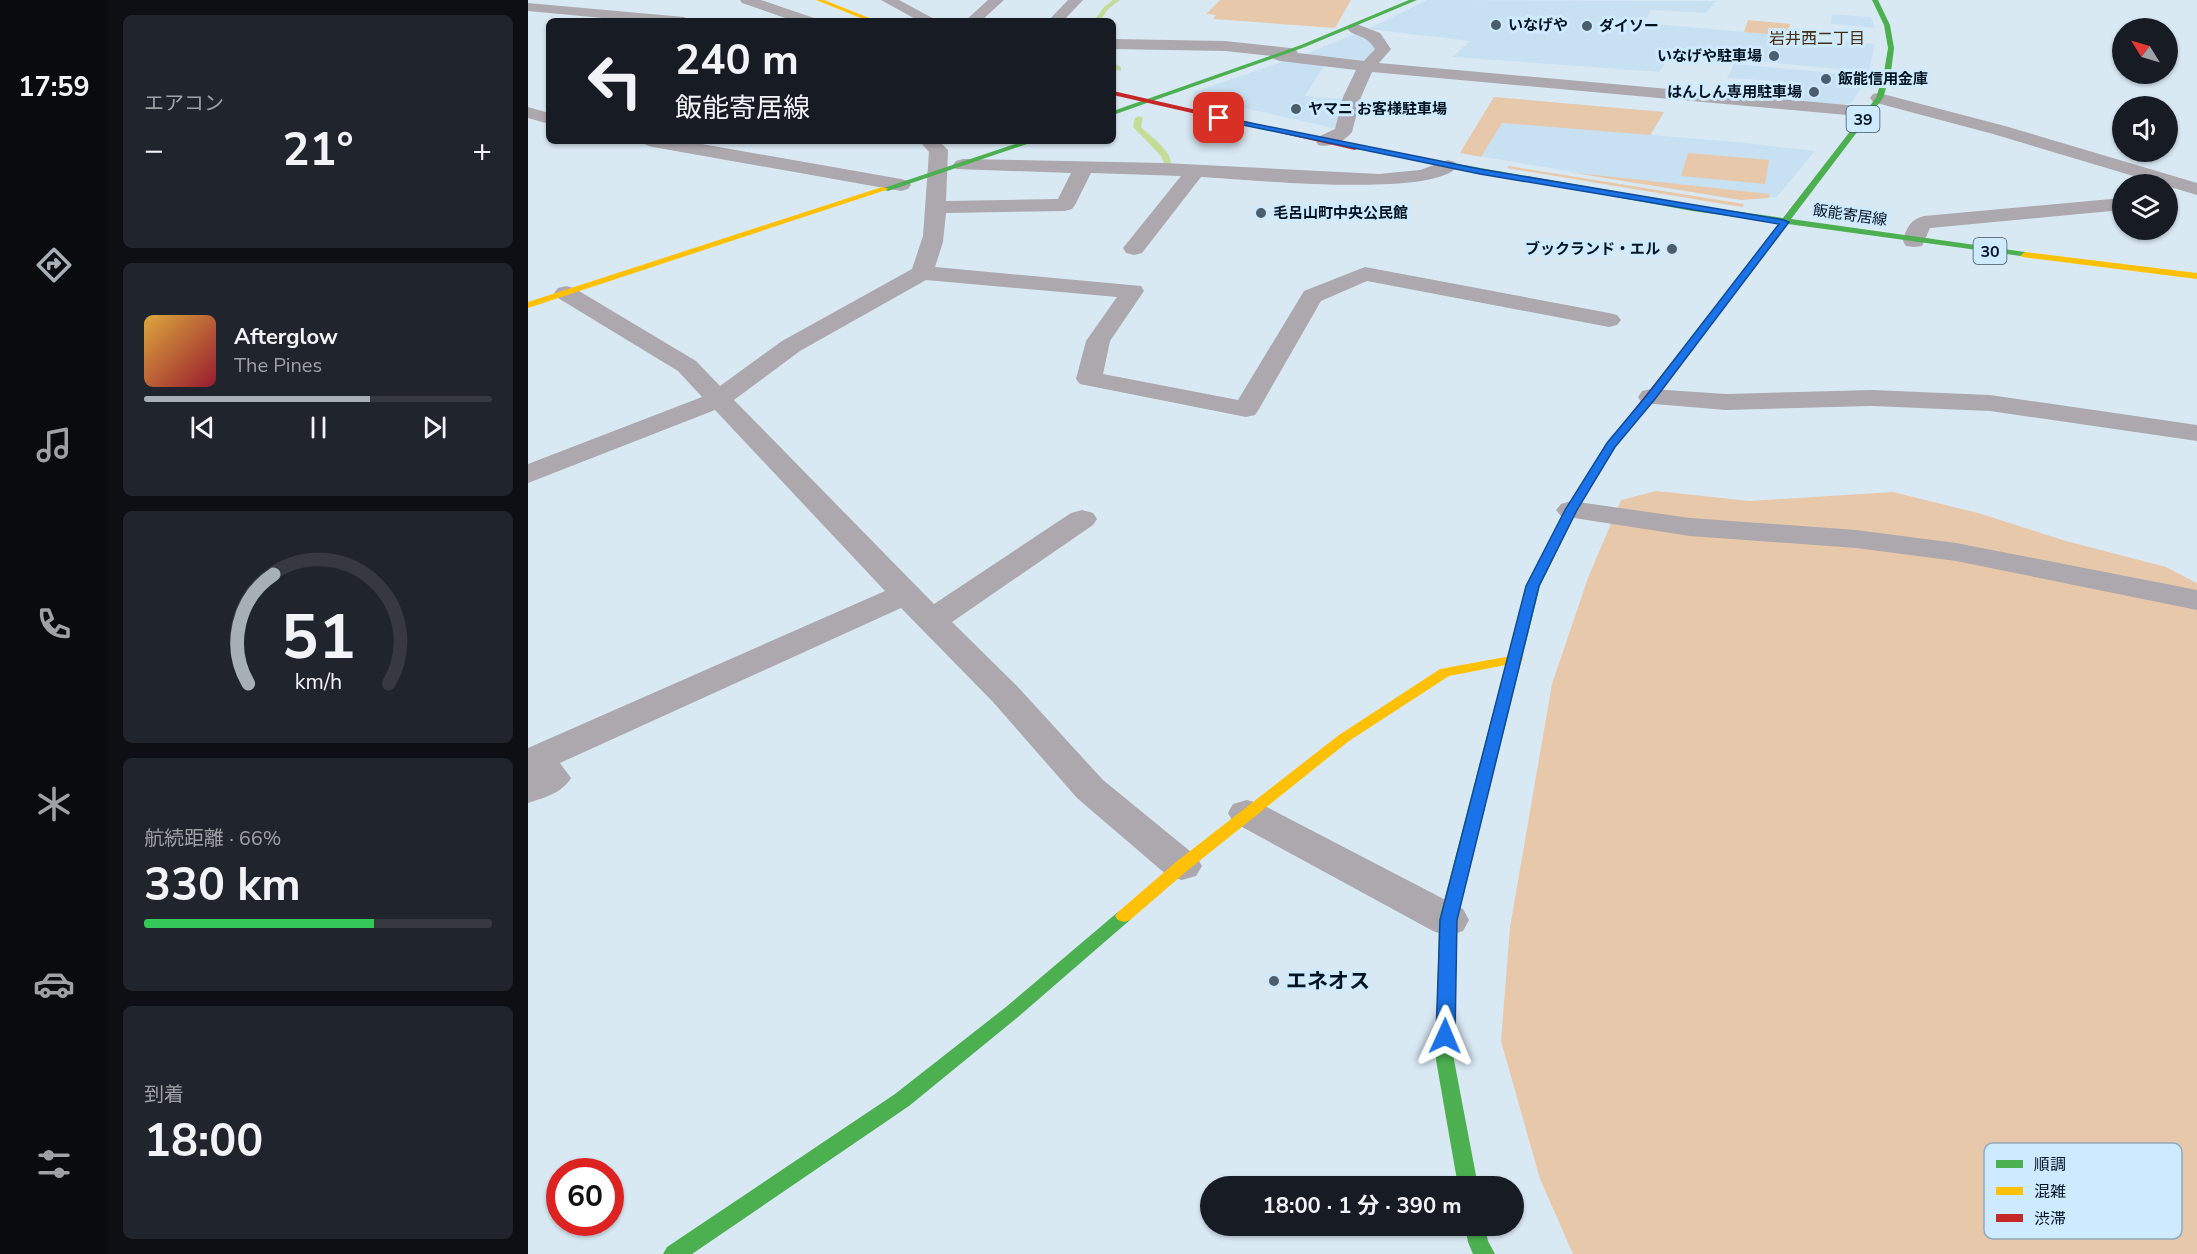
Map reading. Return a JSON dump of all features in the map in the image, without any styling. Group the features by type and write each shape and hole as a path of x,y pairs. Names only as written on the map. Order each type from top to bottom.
{"main road":[{"path":"819,0 866,18"},
{"path":"1116,112 1285,55 1354,28 1414,0"},
{"name":"39","path":"1466,1176 1445,1060 1448,920 1533,586 1571,510 1611,445 1651,397 1874,105 1888,69 1892,40 1886,16 1875,0"},
{"name":"飯能寄居線","path":"1116,94 1448,166 1784,222 1914,241 2197,276"},
{"path":"528,305 1023,144"},
{"path":"674,1254 902,1100 1012,1012 1182,866 1344,738 1445,672 1516,659"},
{"path":"1477,1236 1484,1254"}],"street":[{"path":"747,0 800,18"},
{"path":"888,0 925,18"},
{"path":"976,18 997,0"},
{"path":"1058,18 1076,0"},
{"path":"528,7 651,18"},
{"path":"778,18 791,15"},
{"path":"1325,141 1343,132 1352,97 1367,67 1383,49 1375,36 1354,28"},
{"path":"1116,45 1226,46 1367,67 1874,105 1999,130 2197,189"},
{"path":"670,144 901,185"},
{"path":"922,273 934,234 935,173 939,150 932,144"},
{"path":"963,165 1195,171 1379,180 1423,176 1448,166"},
{"path":"936,207 1065,205 1083,168"},
{"path":"1134,248 1195,171"},
{"path":"2178,199 2197,198"},
{"path":"1914,241 1916,230 1924,222 2112,205"},
{"path":"528,474 717,399 791,346 922,273 1133,291 1098,341 1089,379 1246,409 1312,296 1365,274 1609,320"},
{"path":"566,293 687,366 931,621 1005,694 1090,789 1182,866"},
{"path":"1651,397 1726,402 1872,398 1990,404 2197,433"},
{"path":"1571,510 1690,527 1856,538 1956,552 2197,600"},
{"path":"931,621 1082,519"},
{"path":"531,767 905,594"},
{"path":"1247,813 1448,920"}],"shaded area":[{"path":"1220,0 1351,0 1335,28 1213,19 1216,15 1206,14"},
{"path":"1427,0 1716,1 1706,13 1651,10 1644,23 1875,44 1869,72 1673,53 1659,72 1452,57 1470,41 1368,29"},
{"path":"1832,14 1871,17 1875,28 1831,24"},
{"path":"1748,20 1790,24 1788,36 1744,32"},
{"path":"1360,32 1378,49 1365,65 1298,57"},
{"path":"1287,60 1326,63 1305,96 1347,99 1338,129 1194,97 1194,92"},
{"path":"1734,64 1868,76 1852,103 1838,106 1768,101 1775,81 1727,78"},
{"path":"1494,97 1664,112 1651,135 1815,151 1777,197 1741,200 1460,153"},
{"path":"1494,97 1664,112 1650,135 1502,123 1481,157 1460,153"},
{"path":"1688,153 1769,160 1765,184 1681,176"},
{"path":"1509,166 1744,204 1743,207 1729,205 1507,168"},
{"path":"1568,172 1770,194 1769,198 1741,200"},
{"path":"1656,491 1750,501 1893,492 1978,513 2066,541 2166,567 2197,583 2197,1254 1573,1254 1540,1179 1501,1041 1510,927 1552,684 1588,578 1621,500"}],"waterway":[{"path":"1099,18 1106,8 1117,0"},
{"path":"1139,118 1137,127 1160,150 1168,164"}],"traffic: fast":[{"path":"1116,112 1303,46 1414,0"},
{"path":"1714,315 1879,98 1888,72 1891,48 1887,25 1875,0"},
{"path":"885,189 1023,144"},
{"path":"1355,148 1692,208 2025,255"},
{"path":"1466,1176 1445,1060 1448,920 1533,586 1571,510 1611,445 1625,428"},
{"path":"674,1254 902,1100 1012,1012 1124,916"},
{"path":"1477,1236 1484,1254"}],"traffic: slow":[{"path":"819,0 866,18"},
{"path":"528,305 885,189"},
{"path":"2025,255 2197,276"},
{"path":"1124,916 1182,866 1344,738 1445,672 1516,659"}],"traffic: jam":[{"path":"1116,94 1355,148"},
{"path":"1625,428 1714,315"}],"place":[{"name":"いなげや","path":"1496,25"},
{"name":"ダイソー","path":"1587,26"},
{"name":"いなげや駐車場","path":"1774,56"},
{"name":"飯能信用金庫","path":"1826,79"},
{"name":"はんしん専用駐車場","path":"1814,92"},
{"name":"ヤマニ お客様駐車場","path":"1296,109"},
{"name":"毛呂山町中央公民館","path":"1261,213"},
{"name":"ブックランド・エル","path":"1672,249"},
{"name":"エネオス","path":"1274,981"}],"district":[{"name":"岩井西二丁目","path":"1817,38"}],"route":[{"path":"1219,118 1480,172 1784,222 1651,397 1611,445 1571,510 1533,586 1448,920 1445,1036"}]}
